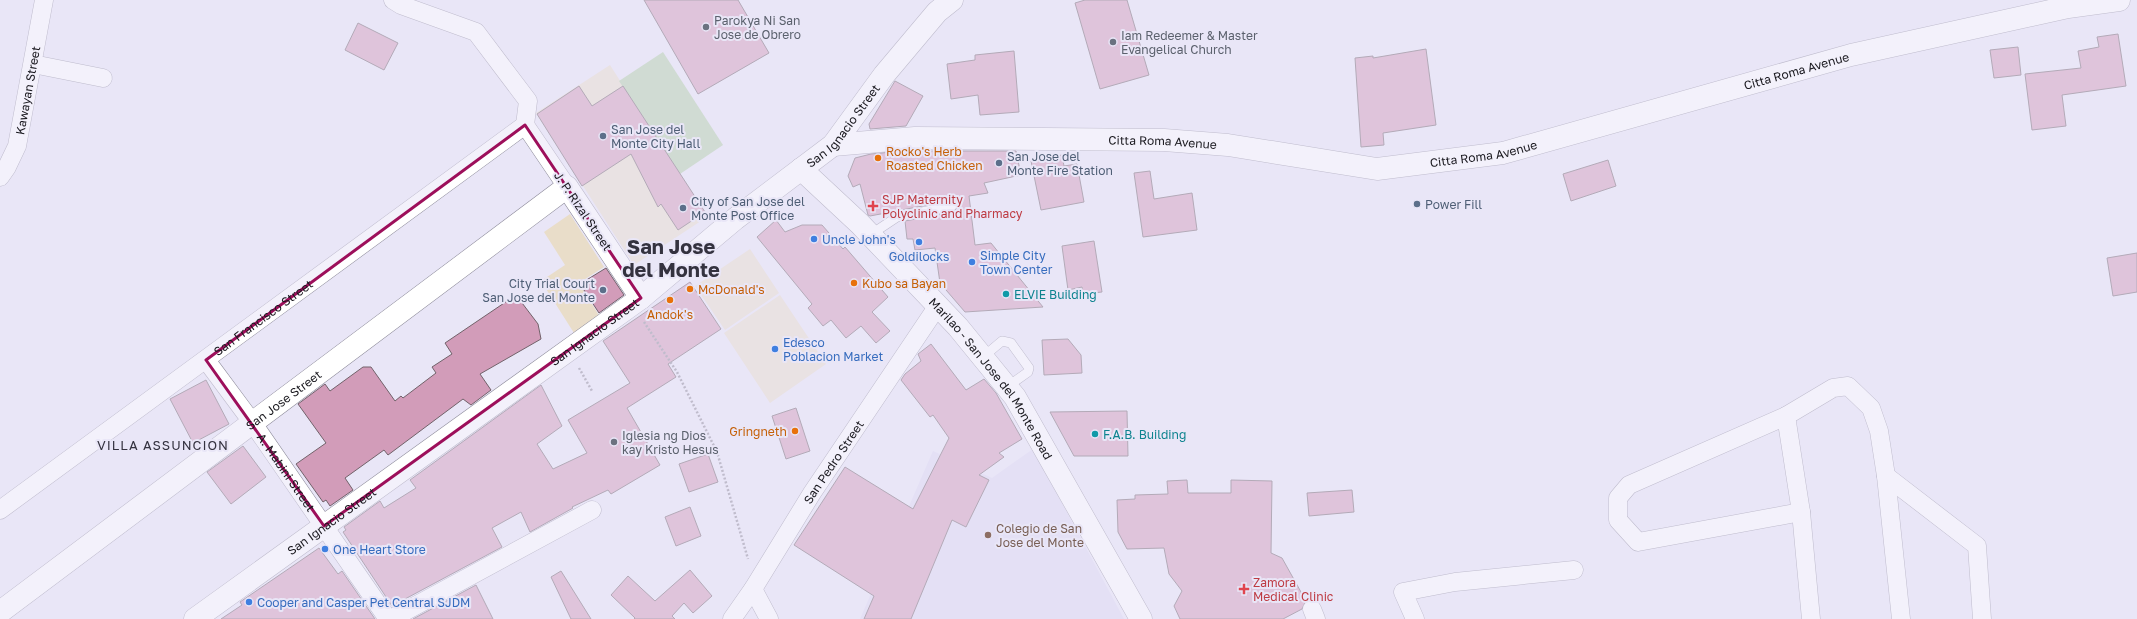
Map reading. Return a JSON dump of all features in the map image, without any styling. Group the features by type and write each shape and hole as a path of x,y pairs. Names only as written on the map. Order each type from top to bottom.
{"main road":[{"name":"San Ignacio Street","path":"196,619 637,301 735,219 833,145 889,69 937,12 952,0"},
{"name":"Citta Roma Avenue","path":"833,145 915,138 1164,140 1228,145 1377,169 1503,153 1851,55 2068,6 2119,0"},
{"name":"Marilao - San Jose del Monte Road","path":"801,169 870,235 937,307 958,327 1015,397 1059,472 1141,619"},
{"name":"J. P. Rizal Street","path":"567,187 637,301"},
{"name":"San Jose Street","path":"0,612 567,187"}],"street":[{"name":"Kawayan Street","path":"0,177 17,146 44,0"},
{"path":"393,0 400,5 476,32 528,101 525,125"},
{"path":"33,64 103,78"},
{"name":"J. P. Rizal Street","path":"525,125 567,187"},
{"name":"San Francisco Street","path":"0,510 525,125"},
{"name":"San Pedro Street","path":"732,619 755,587 812,493 937,307"},
{"name":"A. Mabini Street","path":"206,360 252,422 389,619"},
{"path":"1801,512 1638,542 1618,520 1618,498 1629,484 1786,416 1833,388 1848,386 1871,408 1878,431 1886,476 1901,619"},
{"path":"1786,416 1801,512 1812,619"},
{"path":"1886,476 1977,546 1982,619"},
{"path":"389,619 592,510"},
{"path":"1415,619 1403,592 1456,582 1574,570"},
{"path":"755,587 769,619"}],"lane":[{"path":"870,235 897,217 952,206"},
{"path":"983,357 1002,341 1011,343 1028,368 1028,372 1007,387"}],"path":[{"path":"637,301 677,372 717,452 755,587"}],"highlighted area":[{"path":"525,125 641,298 324,526 206,360"}],"shaded area":[{"path":"610,65 707,217 634,265 536,113"},
{"path":"570,214 604,267 579,283 600,317 574,333 541,281 565,265 544,232"},
{"path":"750,249 779,293 725,330 695,286"},
{"name":"Edesco Poblacion Market","path":"780,295 826,364 770,403 724,333"},
{"name":"Colegio de San Jose del Monte","path":"1033,449 1124,619 860,619 933,451 992,478"}],"green space":[{"path":"663,52 723,145 680,174 619,81"}],"building":[{"name":"Parokya Ni San Jose de Obrero","path":"644,0 738,0 769,53 698,94"},
{"name":"Iam Redeemer & Master Evangelical Church","path":"1085,0 1127,0 1149,75 1100,89 1075,3"},
{"path":"358,23 398,43 384,70 345,50"},
{"path":"2118,34 2126,86 2062,95 2066,126 2032,130 2025,74 2081,68 2078,51 2099,47 2097,37"},
{"path":"2018,47 2021,75 1994,78 1990,50"},
{"path":"1426,49 1436,125 1383,133 1384,145 1361,147 1355,58 1373,56 1373,58"},
{"path":"1014,51 1019,112 980,115 978,95 951,99 947,64 975,60 975,55"},
{"path":"895,81 923,96 906,126 870,129 869,124"},
{"path":"579,86 592,106 623,86 705,212 678,230 661,204 658,207 631,154 582,186 537,114"},
{"path":"918,151 1016,151 1021,175 984,183 988,193 969,196 975,245 991,243 1043,307 965,312 940,283 935,248 915,250 913,239 907,239 905,221 954,212 958,205 954,200 870,216 868,215 860,184 853,187 848,176 855,158 871,154 892,152 891,155"},
{"path":"1062,155 1064,166 1077,164 1084,202 1041,210 1031,161"},
{"path":"1608,160 1616,186 1571,201 1563,174"},
{"path":"1150,171 1154,199 1192,193 1197,230 1143,237 1134,173"},
{"path":"776,220 785,232 802,225 822,225 843,249 845,247 888,297 872,312 890,331 876,343 861,326 846,338 831,320 823,326 808,308 812,304 757,237"},
{"path":"1094,241 1102,292 1083,294 1082,287 1068,290 1062,246"},
{"path":"2137,253 2137,292 2113,296 2107,258"},
{"name":"City Trial Court San Jose del Monte","path":"606,268 624,295 599,313 580,284"},
{"path":"690,282 721,329 668,364 676,377 627,408 660,465 611,494 608,490 572,507 573,508 530,532 521,512 492,528 502,547 392,606 343,532 346,530 344,527 380,501 384,508 416,488 410,480 541,385 562,426 537,444 553,469 587,453 568,420 630,383 603,341"},
{"path":"516,295 538,324 541,339 480,374 491,390 471,405 463,399 388,455 384,450 345,478 353,490 330,506 326,500 323,502 296,464 326,443 298,404 325,384 330,391 363,367 371,367 395,401 401,396 403,398 436,373 432,367 452,354 445,343"},
{"path":"1068,339 1081,355 1082,373 1044,375 1042,340"},
{"path":"931,344 966,390 984,379 996,393 1022,439 999,453 1004,457 979,475 989,480 966,527 952,520 911,619 864,619 874,596 794,545 845,467 913,509 949,438 933,415 930,417 901,380 905,374 921,361 918,354"},
{"path":"206,380 229,424 193,443 170,399"},
{"path":"796,408 810,451 786,459 772,416"},
{"name":"F.A.B. Building","path":"1127,411 1128,456 1074,456 1050,412"},
{"path":"243,446 266,477 231,504 207,472"},
{"path":"708,454 718,482 689,492 679,464"},
{"path":"1187,480 1188,493 1231,493 1231,480 1272,481 1271,553 1282,558 1306,601 1302,609 1283,619 1180,619 1174,606 1182,591 1169,574 1164,548 1127,549 1118,532 1117,500 1135,499 1135,495 1168,494 1167,481"},
{"path":"1352,490 1354,512 1309,516 1307,493"},
{"path":"690,507 701,536 676,546 665,517"},
{"path":"319,548 338,574 342,571 375,619 221,619 242,605 240,602"},
{"path":"690,570 712,596 693,613 684,603 672,616 675,619 634,619 635,618 611,595 628,576 655,601"},
{"path":"561,571 591,619 571,619 551,577"},
{"path":"476,585 493,619 413,619"}],"place":[{"name":"Parokya Ni San Jose de Obrero","path":"706,27"},
{"name":"Iam Redeemer & Master Evangelical Church","path":"1113,42"},
{"name":"San Jose del Monte City Hall","path":"603,136"},
{"name":"Rocko's Herb Roasted Chicken","path":"878,158"},
{"name":"San Jose del Monte Fire Station","path":"999,163"},
{"name":"Power Fill","path":"1417,204"},
{"name":"SJP Maternity Polyclinic and Pharmacy","path":"873,206"},
{"name":"City of San Jose del Monte Post Office","path":"683,208"},
{"name":"Uncle John's","path":"814,239"},
{"name":"Goldilocks","path":"919,242"},
{"name":"Simple City Town Center","path":"972,262"},
{"name":"Kubo sa Bayan","path":"854,283"},
{"name":"McDonald's","path":"690,289"},
{"name":"City Trial Court San Jose del Monte","path":"603,290"},
{"name":"ELVIE Building","path":"1006,294"},
{"name":"Andok's","path":"670,300"},
{"name":"Edesco Poblacion Market","path":"775,349"},
{"name":"Gringneth","path":"795,431"},
{"name":"F.A.B. Building","path":"1095,434"},
{"name":"Iglesia ng Dios kay Kristo Hesus","path":"614,442"},
{"name":"Colegio de San Jose del Monte","path":"988,535"},
{"name":"One Heart Store","path":"325,549"},
{"name":"Zamora Medical Clinic","path":"1244,589"},
{"name":"Cooper and Casper Pet Central SJDM","path":"249,602"}],"district":[{"name":"San Jose del Monte","path":"671,258"},
{"name":"VILLA ASSUNCION","path":"163,445"}]}
